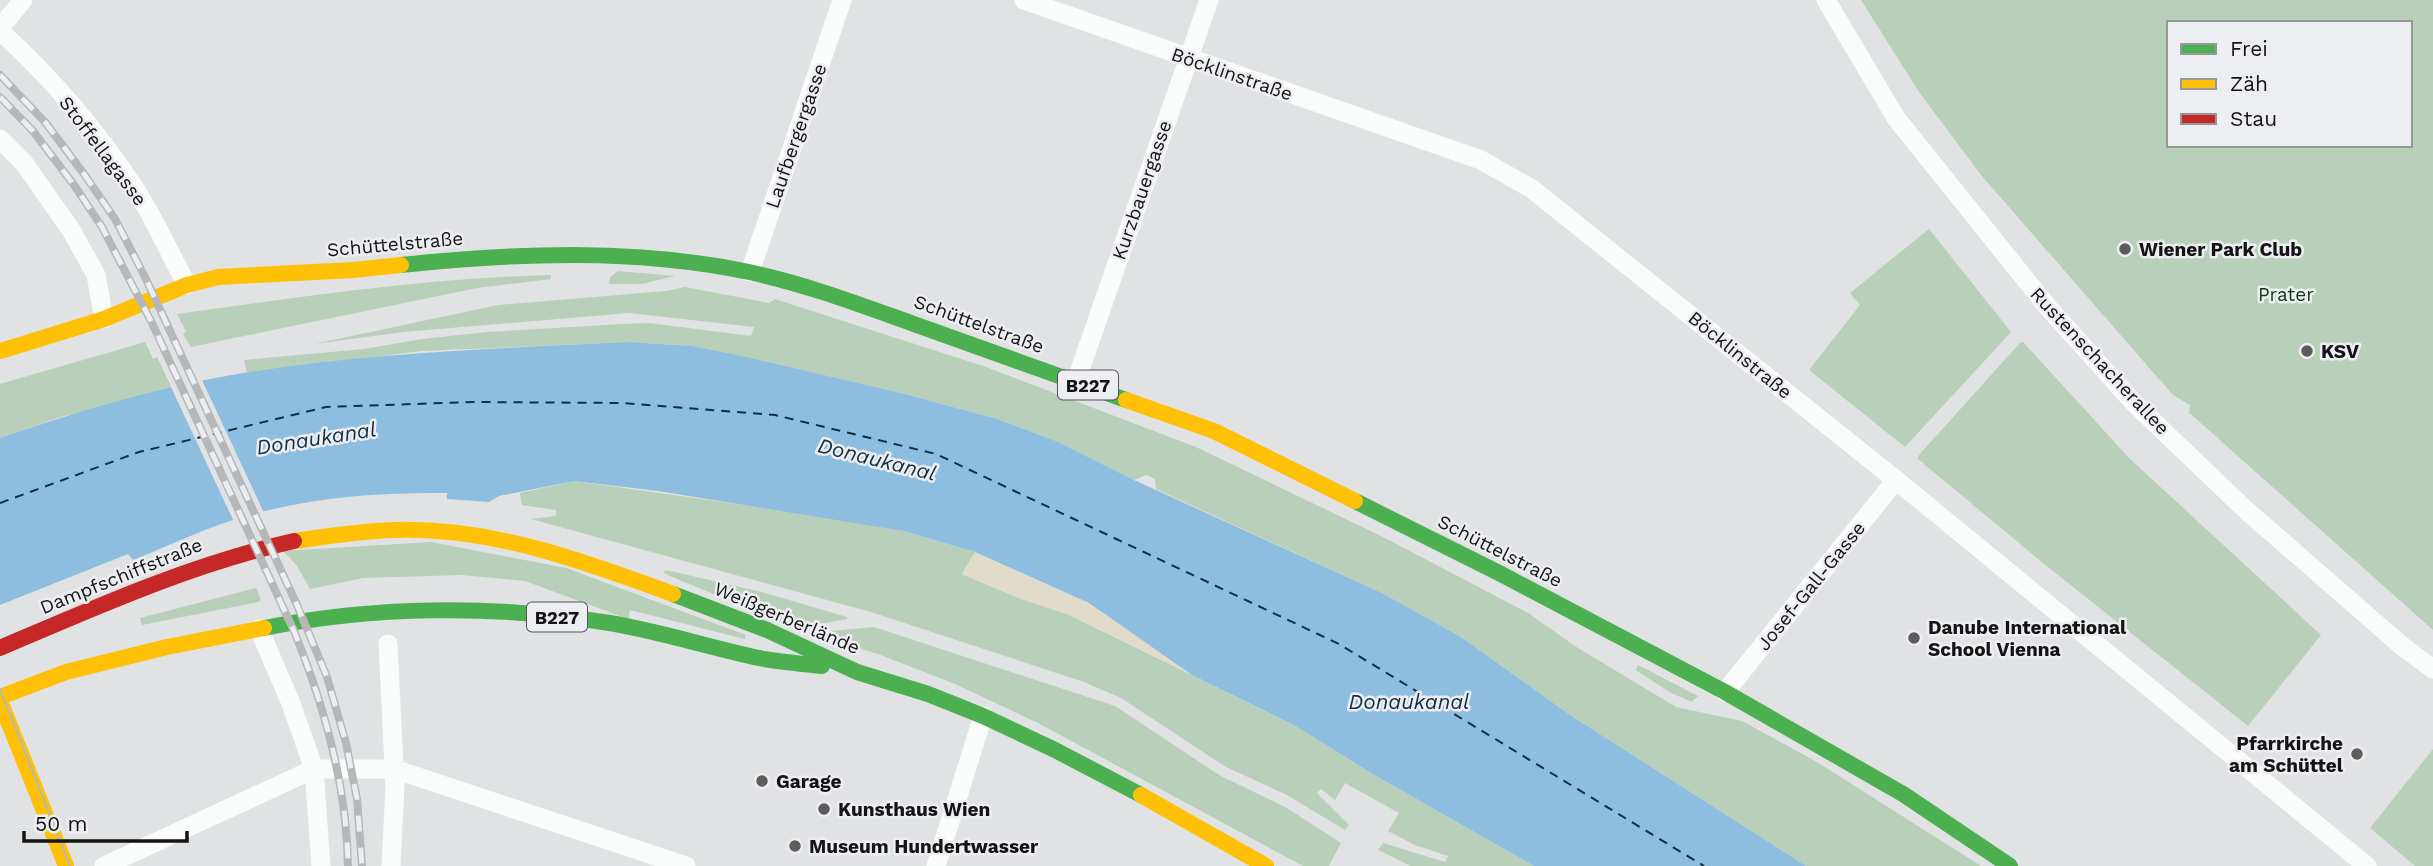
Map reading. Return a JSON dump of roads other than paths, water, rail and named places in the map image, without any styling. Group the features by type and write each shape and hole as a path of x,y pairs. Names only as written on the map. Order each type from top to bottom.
{"main road":[{"name":"Schüttelstraße","path":"0,351 104,319 187,285 218,277 250,274 353,270 457,259 579,254 697,263 750,272 821,290 1214,431 1501,574 1726,692 1903,794 2010,866"},
{"name":"Weißgerberlände","path":"259,548 305,539 393,530 437,531 494,538 545,549 675,594 779,635 852,670 924,692 983,716 1120,785 1266,866"},
{"name":"Dampfschiffstraße","path":"1,657 162,582 259,548"},
{"name":"B227","path":"0,699 34,683 99,663 167,647 311,619 386,612 460,610 604,622 765,659 852,670"},
{"path":"0,699 66,866"}],"street":[{"path":"0,29 23,0"},
{"name":"Laufbergergasse","path":"750,272 842,0"},
{"name":"Böcklinstraße","path":"1024,0 1480,160 1532,189 1896,480 2367,866"},
{"name":"Kurzbauergasse","path":"1076,381 1209,0"},
{"name":"Rustenschacherallee","path":"1826,0 1896,118 2046,305 2116,383 2248,511 2433,670"},
{"name":"Stoffellagasse","path":"0,29 86,122 137,192 187,285"},
{"path":"0,39 0,50"},
{"path":"0,139 24,163 71,230 96,275 104,319"},
{"name":"Josef-Gall-Gasse","path":"1726,692 1896,480"},
{"path":"259,629 290,701 314,769 321,866"},
{"path":"387,644 394,769 391,866"},
{"path":"936,866 983,716"},
{"path":"104,866 314,769 394,769 686,866"}],"water":[{"name":"Donaukanal","path":"628,342 692,346 746,357 905,394 997,419 1056,441 1134,480 1382,593 1461,637 1570,715 1806,866 1534,866 1371,773 1294,725 1192,675 1089,603 975,552 904,531 658,491 574,481 499,496 489,502 447,499 447,493 393,494 285,506 233,520 133,560 128,554 0,605 0,438 127,398 257,371 415,353"}],"tram line":[{"path":"0,689 70,866"}],"railway":[{"path":"0,75 45,122 115,219 145,277 297,605 327,677 346,743 357,799 362,866"},
{"path":"0,97 33,131 102,227 152,323 294,631 332,746 343,806 348,866"}],"place":[{"name":"Wiener Park Club","path":"2125,249"},
{"name":"KSV","path":"2307,351"},
{"name":"Danube International School Vienna","path":"1914,638"},
{"name":"Pfarrkirche am Schüttel","path":"2357,754"},
{"name":"Garage","path":"762,781"},
{"name":"Kunsthaus Wien","path":"824,809"},
{"name":"Museum Hundertwasser","path":"795,846"}],"park label":[{"name":"Prater","path":"2286,294"}]}
